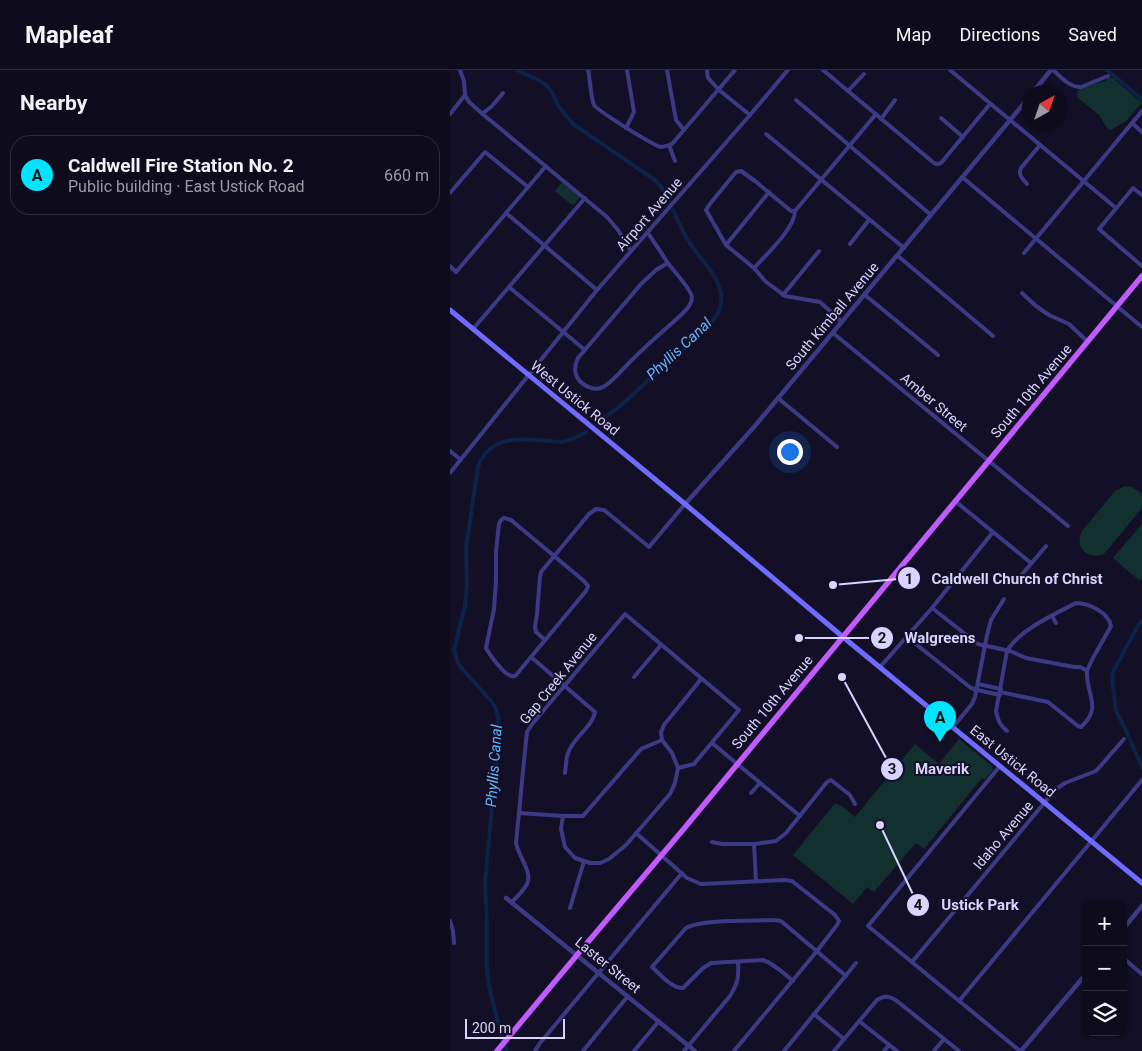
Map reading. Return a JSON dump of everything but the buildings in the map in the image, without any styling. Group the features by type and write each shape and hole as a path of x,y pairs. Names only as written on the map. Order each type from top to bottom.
{"main road":[{"name":"South 10th Avenue","path":"497,1051 662,856 1142,276"},
{"name":"West Ustick Road","path":"450,310 685,504"},
{"name":"East Ustick Road","path":"685,504 1142,883"}],"street":[{"path":"460,70 464,81 465,95 469,102 606,217 618,230 631,251"},
{"path":"588,70 594,104 626,128 661,147 672,144 735,70"},
{"path":"626,128 634,112 627,70"},
{"path":"667,70 676,120 684,130"},
{"path":"707,70 708,78 719,90 750,115"},
{"name":"Airport Avenue","path":"450,473 598,290 788,70"},
{"path":"823,70 936,164 941,163 990,104"},
{"path":"950,70 1116,208"},
{"path":"1039,85 1052,70 1070,85 1077,87 1108,76"},
{"path":"848,91 864,74"},
{"path":"482,114 503,93"},
{"path":"450,114 465,95"},
{"path":"796,100 931,215"},
{"path":"881,119 896,100"},
{"name":"South Kimball Avenue","path":"553,556 589,514 596,510 604,510 649,547 754,427 1022,106"},
{"path":"1024,253 1142,110"},
{"path":"754,268 785,233 793,221 795,211 876,114"},
{"path":"941,118 963,137"},
{"path":"1132,123 1142,132"},
{"path":"766,134 904,248"},
{"path":"668,145 675,162"},
{"path":"1027,184 1021,177 1021,168 1040,145"},
{"path":"450,193 485,152 528,187"},
{"path":"450,266 456,272 546,166"},
{"path":"795,211 791,210 744,172 738,171 706,210 726,245 754,268 765,281 785,296 820,302 842,322"},
{"path":"962,177 1142,327"},
{"path":"1142,194 1133,188 1099,229 1142,266"},
{"path":"726,245 769,192"},
{"path":"473,329 585,198"},
{"path":"506,213 598,290"},
{"path":"850,244 869,220"},
{"path":"648,233 692,295 689,307 607,384 602,388 588,388 576,376 576,364 585,350 641,284 656,270 668,263"},
{"path":"783,294 819,251"},
{"path":"898,256 993,336"},
{"path":"509,287 585,350"},
{"path":"1022,293 1049,315 1069,324 1088,342"},
{"path":"865,295 938,355"},
{"name":"Amber Street","path":"832,333 1068,526"},
{"path":"778,398 837,447"},
{"path":"450,451 461,460"},
{"path":"955,501 1031,563"},
{"path":"504,518 511,520 553,556 588,586 586,591 516,675 507,675 488,654 486,648 494,609 496,551 501,520 504,518"},
{"path":"880,667 932,608 993,532"},
{"path":"1014,584 1046,546"},
{"path":"545,640 536,632 534,627 541,572 553,556"},
{"path":"953,727 972,704 977,690 991,620 1004,599"},
{"path":"907,637 971,688 1000,692 1048,702 1081,727 1088,721 1093,709 1086,670 1112,626 1109,620 1091,605 1076,603 1026,631 1011,644 1008,651 1000,692 996,711 1000,725 1007,731"},
{"path":"932,608 978,644 1008,651 1026,658 1080,667 1086,670"},
{"name":"Gap Creek Avenue","path":"512,902 528,883 529,877 528,871 517,850 516,843 527,732 624,614 660,645"},
{"path":"1052,616 1056,623"},
{"path":"634,677 660,645 739,710 694,764 678,768"},
{"path":"531,657 595,712 594,717 574,741 567,753 565,773"},
{"path":"563,816 561,829 565,847 575,858 600,864 626,845 670,794 675,783 678,768 672,753 662,740 661,732 664,724 701,679"},
{"path":"978,684 1000,692"},
{"name":"Idaho Avenue","path":"912,962 1055,790 1065,783 1096,771 1124,739"},
{"path":"519,813 584,816 640,749 662,740"},
{"path":"712,743 800,816"},
{"path":"1000,766 868,926 1021,1051 1082,979"},
{"path":"712,842 722,844 754,844 776,841 786,834 827,782 831,780 850,795 855,804"},
{"path":"959,1001 1142,780"},
{"path":"751,793 760,783"},
{"path":"636,833 686,878 701,884 792,880 835,915 838,921 817,952 734,1051"},
{"path":"754,844 756,881"},
{"path":"570,908 584,861"},
{"path":"535,1051 682,873"},
{"name":"Laster Street","path":"506,898 694,1051"},
{"path":"1127,923 1142,906"},
{"path":"792,981 780,969 763,960 711,963 703,968 683,988 679,988 652,967 686,928 692,925 714,922 774,920 781,921 846,976"},
{"path":"450,921 454,944"},
{"path":"1127,961 1142,974"},
{"path":"684,1051 730,996 739,978 738,962"},
{"path":"784,1051 856,964"},
{"path":"583,1051 628,996"},
{"path":"834,1051 877,1000 889,996 959,1051"},
{"path":"814,1014 844,1039"},
{"path":"634,1051 659,1021"},
{"path":"860,1021 896,1051"},
{"path":"934,1051 944,1039"},
{"path":"884,1051 889,1045"}],"green space":[{"path":"1108,78 1113,78 1142,103 1126,121 1111,130 1107,128 1099,115 1077,97 1078,90 1105,81"},
{"path":"562,182 580,197 573,206 555,191"},
{"path":"1125,486 1132,487 1140,492 1142,508 1104,554 1087,554 1080,543 1082,531 1115,491"},
{"path":"1142,524 1142,578 1140,581 1113,558"},
{"path":"959,739 992,766 993,770 985,779 982,778 924,849 916,843 874,892 867,887 853,904 793,855 835,803 842,806 855,817 915,744 939,764"}],"waterway":[{"name":"Phyllis Canal","path":"517,70 547,86 559,107 573,124 655,180 669,201"},
{"path":"1107,70 1142,99"},
{"name":"Phyllis Canal","path":"597,423 620,406 702,332 714,319 721,304 719,285 689,242 673,210"},
{"name":"Phyllis Canal","path":"507,1051 502,1039 487,971 485,883 499,723 496,709 492,702 458,663 454,650 465,606 467,584 466,548 478,467 484,455 492,447 502,442 526,439 562,442 586,432"},
{"path":"1138,626 1142,621"},
{"path":"1136,629 1113,672 1112,678 1116,711 1142,767"}],"place":[{"name":"Caldwell Church of Christ","path":"833,585"},
{"name":"Walgreens","path":"799,638"},
{"name":"Maverik","path":"842,677"},
{"name":"Caldwell Fire Station No. 2","path":"940,742"},
{"name":"Ustick Park","path":"880,825"}]}
